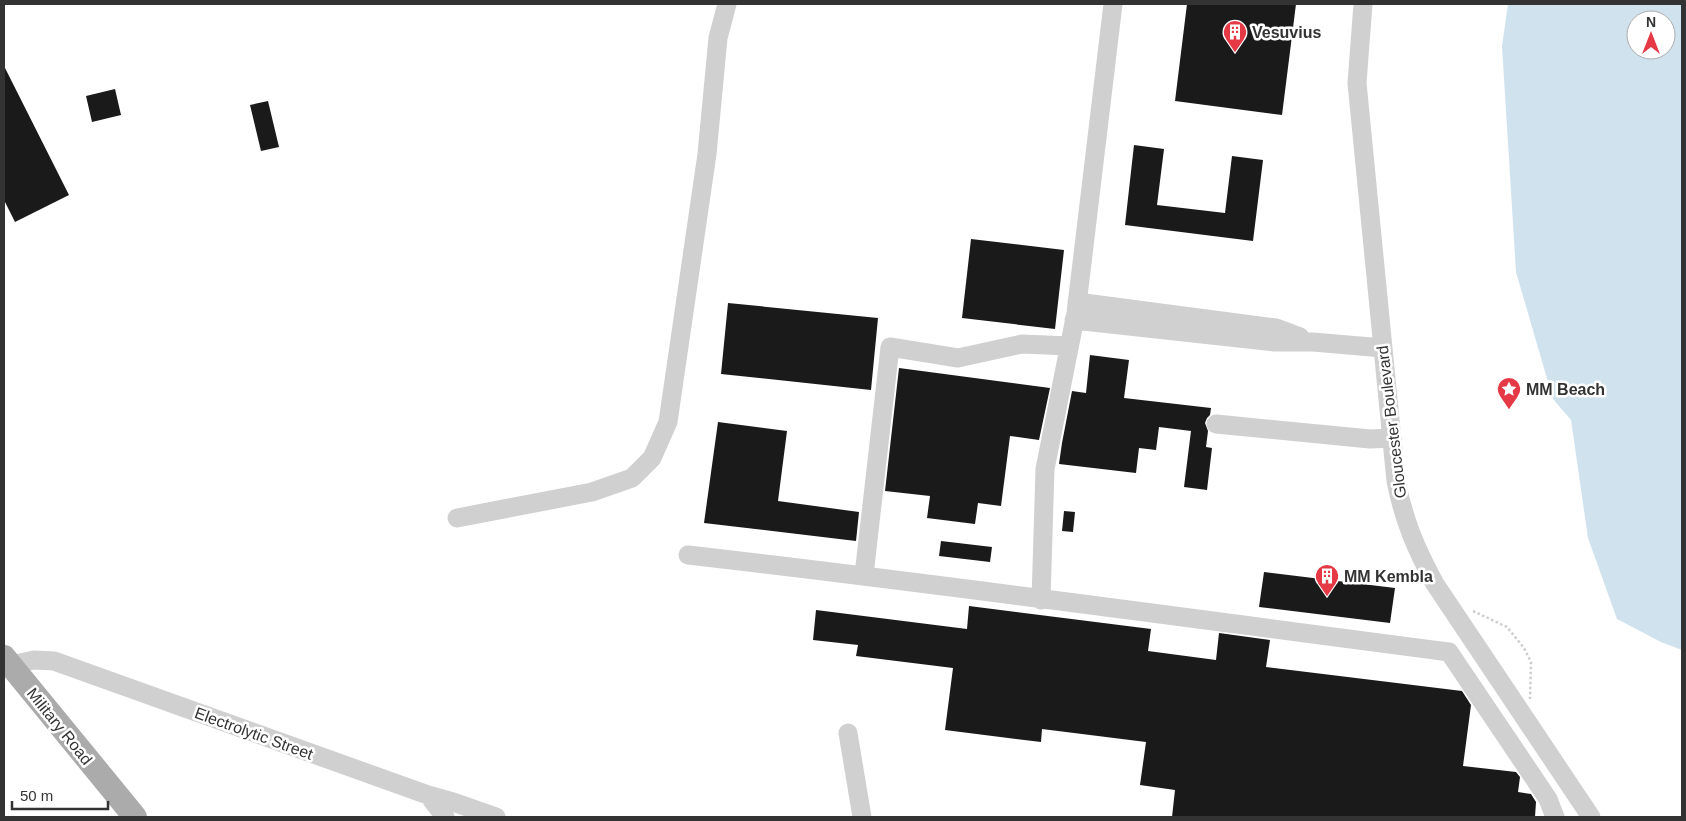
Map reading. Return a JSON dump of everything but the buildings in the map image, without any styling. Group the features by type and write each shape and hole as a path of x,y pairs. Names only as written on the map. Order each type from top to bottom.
{"main road":[{"name":"Military Road","path":"7,661 131,816"}],"street":[{"path":"457,518 592,492 632,478 652,458 668,422 707,154 718,38 727,4"},
{"path":"1041,600 1045,469 1076,311 1113,4"},
{"name":"Gloucester Boulevard","path":"1363,4 1357,83 1396,481 1400,502 1419,555 1435,584 1590,817"},
{"path":"1076,311 1276,328 1313,342 1383,348"},
{"path":"864,575 890,347 958,358 1022,344 1069,346"},
{"path":"1216,424 1370,439 1392,438"},
{"path":"688,555 864,575 1041,600 1449,652 1548,799 1555,817"},
{"name":"Electrolytic Street","path":"7,661 54,661 428,796 453,802 496,817"},
{"path":"848,733 862,817"},
{"path":"428,796 445,817"}],"path":[{"path":"1471,609 1475,613 1507,627 1524,648 1531,662 1530,702"}],"water":[{"path":"1508,4 1682,4 1682,650 1661,642 1617,619 1588,538 1571,420 1553,399 1516,272 1502,46"}],"place":[{"name":"Vesuvius","path":"1235,53"},
{"name":"MM Beach","path":"1509,410"},
{"name":"MM Kembla","path":"1327,597"}]}
